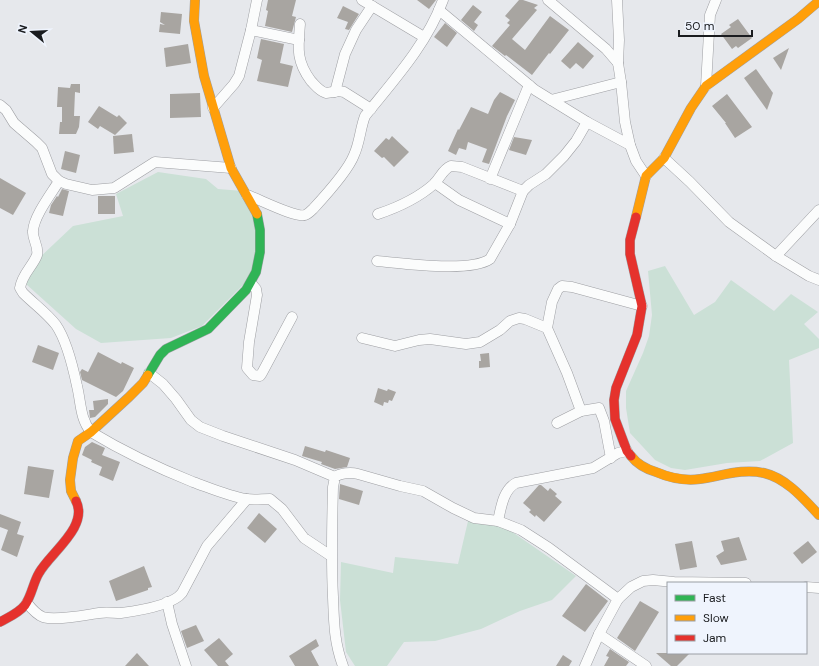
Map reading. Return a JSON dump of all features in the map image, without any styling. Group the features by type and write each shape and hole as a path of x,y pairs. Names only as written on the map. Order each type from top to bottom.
{"street":[{"path":"0,622 14,614 27,603 32,586 39,572 67,537 79,517 79,505 73,496 69,476 78,441 91,432 143,383 160,355 166,349 208,329 251,284 258,267 260,258 259,217 231,168 204,76 194,21 195,0"},
{"path":"214,108 239,76 257,0"},
{"path":"362,0 424,37"},
{"path":"247,195 273,207 296,215 306,215 322,200 351,163 358,146 363,122 413,56 443,0"},
{"path":"548,0 606,49 618,63"},
{"path":"617,0 619,40 618,63 625,122 630,145 636,161 646,176"},
{"path":"706,86 710,15 716,0"},
{"path":"819,1 798,19 706,86 691,108 664,158 646,176 633,226 630,247 630,254 642,306 637,335 617,384 614,400 615,419 627,450 638,464 655,473 671,478 699,479 750,470 765,473 784,482 805,500 819,515"},
{"path":"335,92 345,54 356,30 372,6"},
{"path":"439,10 529,85 587,122 630,145"},
{"path":"300,24 299,60 304,72 320,91 331,93 339,91 344,92 371,110"},
{"path":"251,30 299,40"},
{"path":"551,100 621,82"},
{"path":"490,179 529,85"},
{"path":"0,105 6,110 14,123 42,148 50,170 59,181 70,185 97,191 114,188 155,162 231,168"},
{"path":"377,261 442,266 466,266 486,262 492,257 510,224 523,191 529,185 546,174 564,156 576,141 587,122"},
{"path":"664,158 729,222 776,256 809,276 819,280"},
{"path":"378,214 408,202 435,183 445,170 451,166 462,167 523,191"},
{"path":"59,181 34,223 33,233 38,248 36,257 22,279 20,288 23,293 56,325 62,337 74,370 84,423 91,432 114,446 155,467 222,493 247,499 268,499 273,501 282,509 304,538 331,556"},
{"path":"435,183 459,200 510,224"},
{"path":"776,256 819,210"},
{"path":"251,284 256,289 257,295 249,342 247,368 253,375 260,376 262,374 292,317"},
{"path":"581,411 548,328 552,302 558,289 562,286 572,287 642,306"},
{"path":"362,338 395,346 419,340 466,344 480,342 500,330 510,321 519,318 526,319 548,328"},
{"path":"149,373 163,384 191,420 200,428 295,460 335,477 338,475 354,473 419,490 430,494 453,508 474,518 498,521 521,530 543,544 618,599"},
{"path":"557,423 581,411 597,407 600,410 604,421 611,458"},
{"path":"498,521 506,492 516,482 593,468 627,450"},
{"path":"335,477 333,487 331,556 334,628 336,646 343,666"},
{"path":"27,603 41,617 52,618 127,612 143,609 177,598 182,593 208,546 247,499"},
{"path":"585,666 599,634 618,599 631,587 643,581 652,580 674,582"},
{"path":"807,588 819,588"},
{"path":"167,602 172,624 186,666"},
{"path":"599,634 646,666"}],"green space":[{"path":"158,172 206,179 218,189 243,191 256,212 257,251 249,279 202,326 171,338 101,343 76,329 26,284 37,260 73,226 123,216 116,194"},
{"path":"665,266 694,315 715,302 731,280 774,311 791,294 818,312 804,324 819,339 819,348 789,360 793,443 760,461 727,463 685,470 671,468 655,460 630,433 626,408 626,391 649,336 652,315 648,271"},
{"path":"468,521 505,527 576,576 552,600 520,611 481,629 435,641 404,642 387,666 355,666 346,652 340,600 341,562 393,573 395,557 458,564"}],"building":[{"path":"268,0 296,0 292,16 296,17 292,32 265,26 268,11 266,10"},
{"path":"417,0 436,0 429,9"},
{"path":"519,0 538,5 534,8 537,10 512,39 525,50 550,16 569,30 532,75 492,46 510,25 507,23 510,20 505,16"},
{"path":"473,5 482,12 474,22 478,25 474,31 461,20"},
{"path":"343,6 359,14 349,30 345,29 348,22 337,18"},
{"path":"161,12 182,14 180,34 159,32 160,24 165,25 160,22"},
{"path":"738,19 752,38 738,48 736,46 732,49 721,34 731,27 729,25"},
{"path":"445,23 457,33 447,47 434,37"},
{"path":"261,39 284,44 280,63 293,66 288,87 257,81 262,60 257,58"},
{"path":"578,42 594,56 583,69 576,63 570,69 561,61"},
{"path":"188,44 191,63 166,67 164,48"},
{"path":"789,48 781,70 773,58"},
{"path":"756,69 773,93 767,110 744,78"},
{"path":"71,84 80,84 80,93 75,92 74,116 80,116 79,127 76,134 59,134 60,122 62,122 62,107 57,107 58,87 70,88"},
{"path":"500,92 515,100 507,116 489,164 482,162 487,149 468,142 466,150 459,148 456,155 448,151 458,129 459,130 471,107 488,114 494,100"},
{"path":"200,93 201,117 170,118 170,94"},
{"path":"727,94 752,127 735,138 726,123 712,106"},
{"path":"99,106 117,117 119,115 127,123 115,135 100,126 98,129 88,122"},
{"path":"132,134 134,152 114,154 113,136"},
{"path":"392,136 409,152 394,167 384,157 382,158 374,151 386,138 389,140"},
{"path":"514,137 532,140 526,155 509,150"},
{"path":"65,151 80,155 76,173 61,169"},
{"path":"0,178 26,193 13,215 0,208"},
{"path":"62,189 69,191 63,216 49,213 51,205 57,196 58,197"},
{"path":"98,196 115,196 115,214 98,214"},
{"path":"38,345 59,353 53,370 32,362"},
{"path":"98,352 121,364 122,362 134,368 123,391 116,397 82,380 80,372 82,369 88,372"},
{"path":"489,353 490,367 479,368 479,361 481,361 480,354"},
{"path":"378,388 396,392 392,401 389,400 388,403 384,402 383,406 374,402"},
{"path":"108,399 108,404 95,417 90,418 89,410 94,410 93,401"},
{"path":"92,442 105,448 102,455 120,462 113,481 99,475 102,467 91,462 92,460 82,455 85,447"},
{"path":"305,446 325,452 326,450 350,458 347,467 335,469 321,464 322,462 302,456"},
{"path":"28,466 54,470 49,498 24,494"},
{"path":"340,484 363,491 359,505 339,499"},
{"path":"539,485 548,491 550,488 557,494 555,496 562,502 544,522 536,515 535,517 529,512 531,510 523,503"},
{"path":"259,513 277,529 265,543 247,528"},
{"path":"0,514 21,522 17,534 24,536 17,557 1,550 8,530 0,527"},
{"path":"739,537 747,560 721,565 716,556 724,551 721,541"},
{"path":"692,541 697,567 680,570 675,544"},
{"path":"808,541 817,552 802,564 793,553"},
{"path":"144,566 152,587 148,588 148,590 116,601 109,581"},
{"path":"586,584 608,601 585,632 562,616"},
{"path":"640,601 659,612 635,651 617,638"},
{"path":"196,625 204,641 187,648 181,631"},
{"path":"219,638 233,654 225,661 229,666 218,666 204,650"},
{"path":"316,639 319,646 311,651 319,666 295,666 289,656"},
{"path":"610,649 629,662 626,666 604,666 609,657 606,656"},
{"path":"137,653 149,666 125,666"},
{"path":"656,653 689,654 677,666 671,666"},
{"path":"563,655 572,661 569,666 556,666"}],"traffic: fast":[{"path":"148,375 160,355 166,349 208,329 246,290 256,272 260,252 260,230 257,214"}],"traffic: slow":[{"path":"195,0 194,21 204,76 231,168 257,214"},
{"path":"636,217 646,176 664,158 691,108 706,86 798,19 819,1"},
{"path":"76,501 71,491 70,480 73,458 78,441 91,432 129,397 143,383 148,375"},
{"path":"631,456 639,464 649,469 667,476 683,479 694,480 748,471 764,473 780,479 787,484 819,515"}],"traffic: jam":[{"path":"631,456 627,451 615,419 614,400 616,388 637,335 642,306 630,254 630,240 636,217"},
{"path":"0,622 23,608 44,565 73,530 79,511 76,501"}]}
